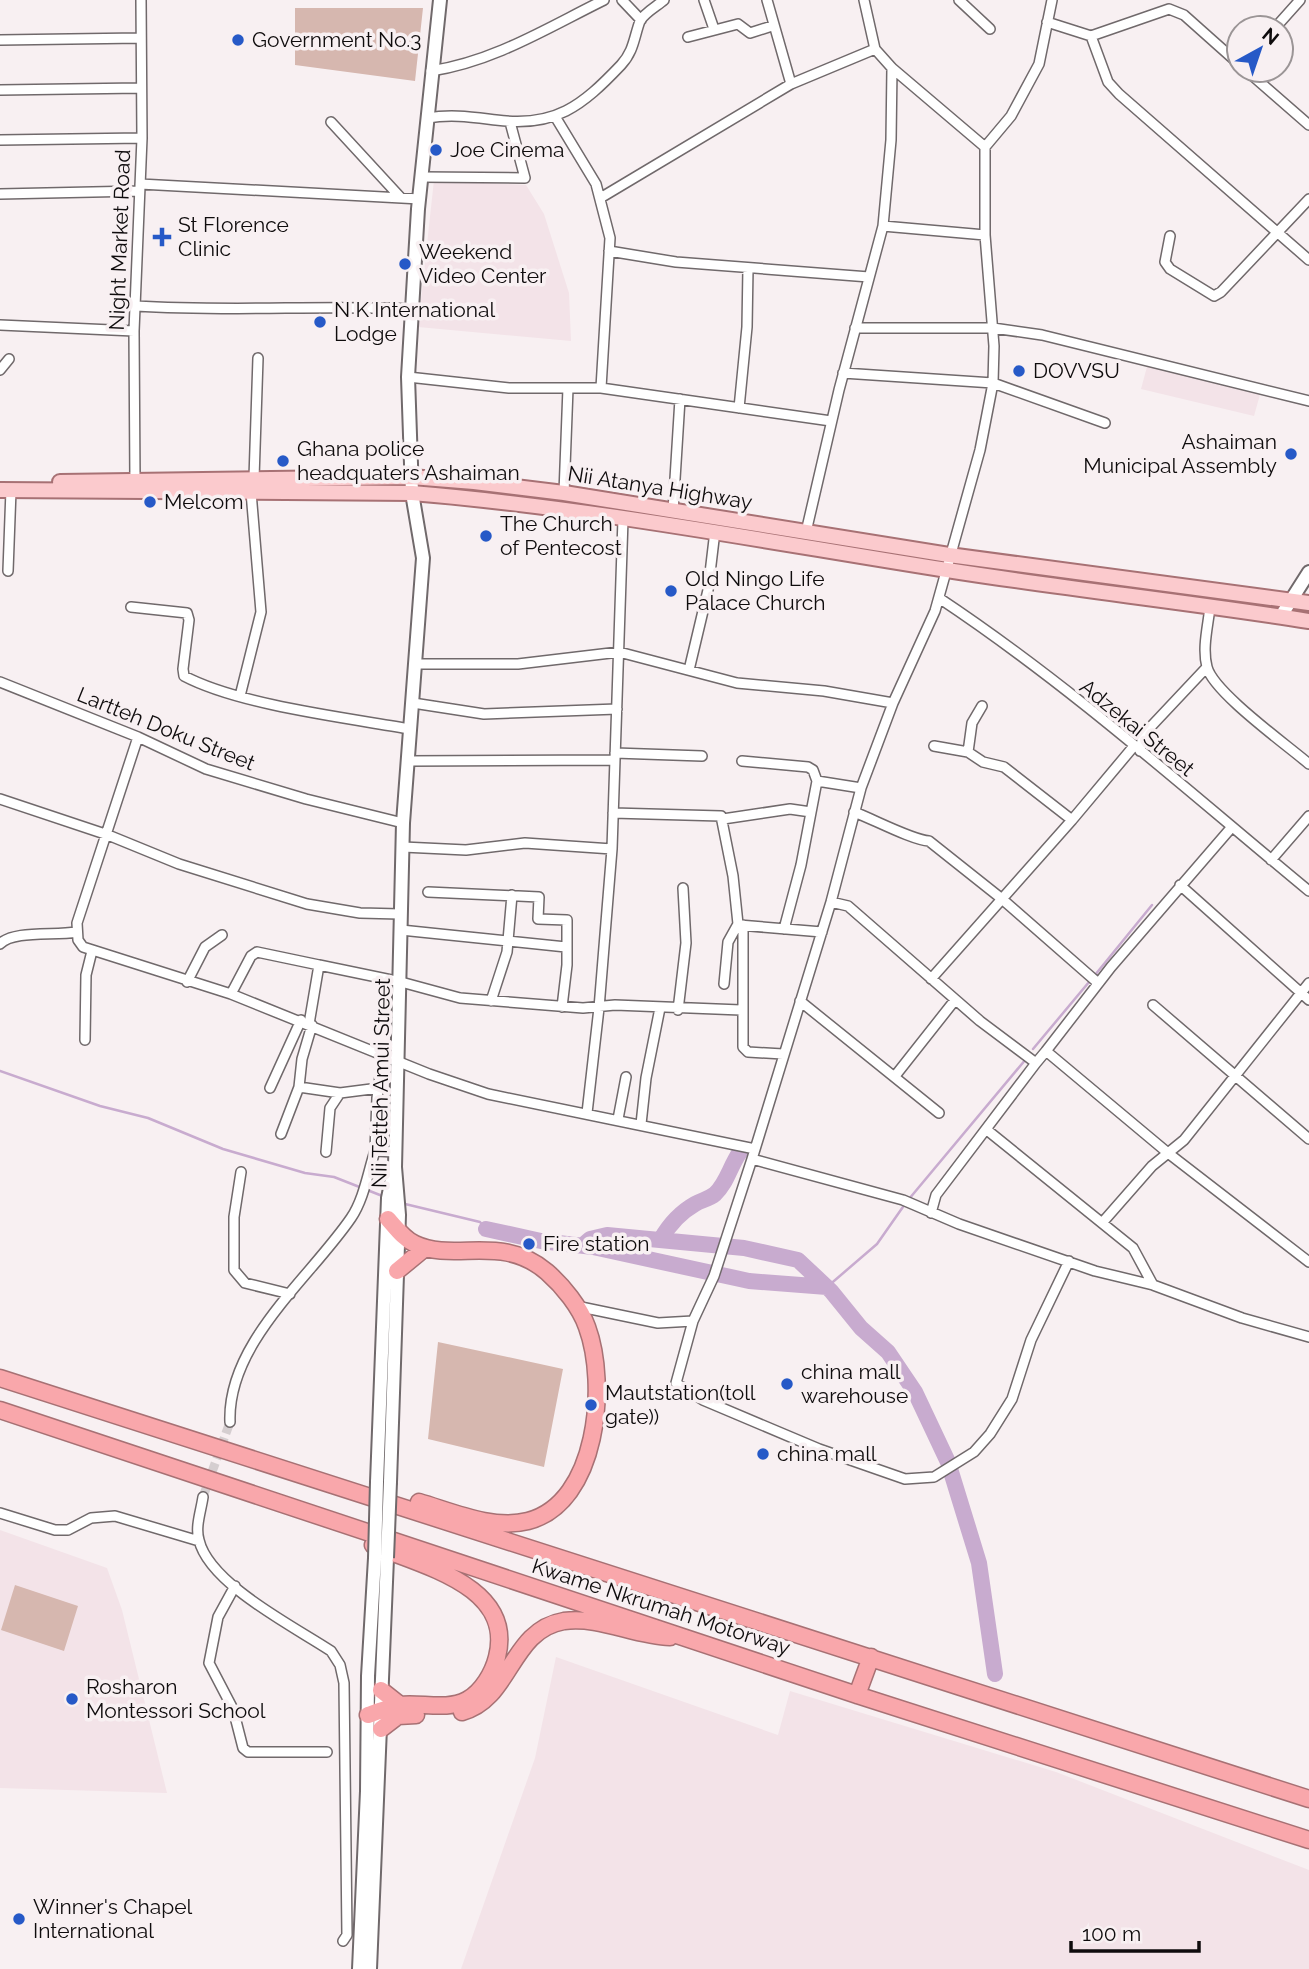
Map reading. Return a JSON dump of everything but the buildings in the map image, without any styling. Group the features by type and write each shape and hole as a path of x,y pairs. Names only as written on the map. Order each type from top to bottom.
{"highway":[{"path":"248,1459 289,1465 491,1522 512,1523 535,1518 559,1504 576,1485 590,1448 595,1380 587,1326 576,1306 547,1272 508,1252 425,1248 412,1243 393,1225"},
{"path":"397,1271 425,1248"},
{"name":"Kwame Nkrumah Motorway","path":"0,1378 1309,1799"},
{"name":"Kwame Nkrumah Motorway","path":"0,1410 857,1695 1309,1840"},
{"path":"239,1488 271,1505 449,1576 487,1602 499,1626 500,1641 495,1665 479,1690 466,1700 449,1705 400,1705 374,1713"},
{"path":"381,1729 398,1716 454,1714 477,1706 495,1688 523,1645 552,1624 586,1620 652,1636 691,1638"},
{"path":"857,1695 871,1657"},
{"path":"381,1690 400,1705"}],"main road":[{"name":"Nii Tetteh Amui Street","path":"374,1713 381,1690 381,1558 397,1271 393,1225 403,822 423,558 412,493 408,377 420,198 440,0"},
{"name":"Nii Atanya Highway","path":"4,488 135,482 253,485 411,477 564,493 673,510 806,532 948,563 1309,603"},
{"path":"4,488 253,485 494,500 948,563 1309,621"},
{"path":"1280,616 1309,572"},
{"path":"384,1482 393,1225"},
{"path":"359,1969 354,1914 374,1713 381,1558"},
{"path":"370,1969 381,1729 374,1713"}],"street":[{"name":"Night Market Road","path":"135,482 134,331 142,138 141,0"},
{"path":"431,71 485,60 555,28 604,0"},
{"path":"622,0 640,20"},
{"path":"427,118 454,114 510,122 556,118 570,111 623,63 634,46 640,20 664,0"},
{"path":"704,0 714,29"},
{"path":"766,0 791,84"},
{"path":"864,0 875,49 892,68 985,146"},
{"path":"959,0 990,29"},
{"path":"1052,0 1044,46 1026,92 1011,116 985,146 985,235 993,328 993,383 980,450 939,598 893,703 861,788 831,902 753,1154 714,1274 694,1321 676,1383 685,1391 819,1449 905,1479 934,1477 974,1452 998,1423 1012,1399 1031,1340 1069,1261"},
{"path":"1288,14 1300,0"},
{"path":"1047,22 1091,36 1169,9 1184,15 1225,52"},
{"path":"688,37 738,24 750,33 772,26"},
{"path":"1091,36 1104,74 1119,94 1309,260"},
{"path":"0,40 140,38"},
{"path":"602,197 791,84 875,49"},
{"path":"806,532 843,373 883,226 891,140 892,68"},
{"path":"1262,84 1309,125"},
{"path":"0,90 140,88"},
{"path":"556,118 602,197 609,251 601,388"},
{"path":"331,122 401,198"},
{"path":"422,177 525,178 510,122"},
{"path":"0,140 142,138"},
{"path":"0,194 140,188 420,198"},
{"path":"1170,236 1165,262 1189,282 1214,296 1279,234 1309,199"},
{"path":"883,226 985,235"},
{"path":"609,251 676,262 869,277"},
{"path":"739,408 747,327 748,268"},
{"path":"136,306 201,310 357,307 412,309"},
{"path":"0,325 134,331"},
{"path":"855,328 993,328 1087,344 1309,401"},
{"path":"240,696 261,612 253,485 258,358"},
{"path":"0,370 9,359"},
{"path":"843,373 993,383 1105,423"},
{"path":"408,377 509,388 601,388 831,421"},
{"path":"564,493 568,388"},
{"path":"673,510 680,400"},
{"path":"4,488 8,571"},
{"path":"587,1113 612,849 623,519"},
{"path":"689,670 708,590 715,531"},
{"name":"Adzekai Street","path":"939,598 1000,640 1309,891"},
{"path":"131,607 187,613 189,620 184,676 240,696 410,729"},
{"path":"930,979 1137,749 1143,735 1207,667 1210,607"},
{"path":"417,664 518,664 620,652 760,687 824,691 893,703"},
{"path":"1207,667 1242,708 1309,764"},
{"name":"Lartteh Doku Street","path":"0,682 138,737 206,769 306,799 403,822"},
{"path":"413,703 484,714 617,709"},
{"path":"968,752 972,723 982,706"},
{"path":"138,737 76,932 83,947 230,994 429,1074 488,1094 536,1106 641,1124 753,1154 906,1202 1069,1261 1153,1285 1242,1318 1309,1337"},
{"path":"934,746 968,752 983,762 1004,767 1072,820"},
{"path":"408,761 702,756"},
{"path":"743,761 811,768 817,781 783,929"},
{"path":"817,781 861,788"},
{"path":"0,799 108,835 179,864 307,904 360,913 400,914"},
{"path":"723,819 790,809 811,811"},
{"path":"854,812 907,833 918,841 929,841 1002,899 1098,983"},
{"path":"613,813 718,815 723,819 740,925 743,1047 748,1052 783,1054"},
{"path":"1271,860 1309,816"},
{"path":"931,1213 936,1195 1098,983 1231,828"},
{"path":"403,847 466,850 525,843 612,849"},
{"path":"1180,886 1309,1000"},
{"path":"678,1010 686,943 683,888"},
{"path":"428,892 539,897 538,919 567,920 567,965 562,1007"},
{"path":"491,1001 508,943 512,895"},
{"path":"831,902 848,906 955,1000 1036,1063"},
{"path":"740,925 822,932"},
{"path":"724,984 728,943 740,925"},
{"path":"401,930 566,947"},
{"path":"0,944 12,935 42,936 76,932"},
{"path":"187,982 205,947 222,935"},
{"path":"85,1040 86,975 92,951"},
{"path":"230,994 251,956 257,952 401,982 447,996 562,1007 741,1010"},
{"path":"281,1134 299,1087 307,1023 319,965"},
{"path":"1102,1223 1153,1167 1184,1140 1309,983"},
{"path":"895,1076 955,1000"},
{"path":"800,1001 939,1113"},
{"path":"1153,1005 1309,1139"},
{"path":"641,1124 646,1078 660,1008"},
{"path":"270,1088 307,1023"},
{"path":"1046,1051 1168,1153 1309,1262"},
{"path":"230,1422 230,1392 236,1374 290,1294 355,1212 375,1152 383,1055"},
{"path":"618,1119 626,1077"},
{"path":"299,1087 340,1093 379,1088"},
{"path":"326,1152 330,1108 340,1093"},
{"path":"987,1130 1133,1248 1153,1285"},
{"path":"375,1152 395,1152"},
{"path":"241,1172 234,1217 234,1270 245,1283 290,1294"},
{"path":"576,1306 658,1323 694,1321"},
{"path":"203,1497 199,1541 213,1566 234,1586 331,1651 340,1665 354,1914 343,1941"},
{"path":"0,1513 55,1530 68,1530 91,1518 115,1516 199,1541"},
{"path":"234,1586 218,1617 209,1663 233,1709 243,1748 248,1752 327,1752"}],"shaded area":[{"path":"295,8 423,8 415,81 295,65"},
{"path":"434,180 526,185 544,214 569,293 571,341 418,327"},
{"path":"1148,363 1261,391 1254,416 1141,389"},
{"path":"438,1342 563,1369 544,1467 428,1439"},
{"name":"Rosharon Montessori School","path":"0,1530 107,1568 122,1610 167,1793 0,1788"},
{"path":"15,1585 78,1606 64,1651 1,1630"},
{"path":"556,1657 778,1735 790,1691 1056,1772 1309,1870 1309,1969 461,1969 535,1758"}],"waterway":[{"path":"1095,975 1152,905"},
{"path":"1033,1049 1089,982"},
{"path":"909,1199 1026,1059"},
{"path":"0,1071 100,1106 148,1118 223,1149 305,1173 334,1177 385,1197"},
{"path":"661,1239 685,1211 719,1190 740,1152"},
{"path":"401,1203 480,1222 486,1229"},
{"path":"827,1287 877,1244 905,1204"},
{"path":"486,1229 541,1241 593,1247 749,1281 827,1287"},
{"path":"583,1245 590,1239 607,1235 744,1248 798,1260 831,1291 861,1328 888,1352 915,1392 948,1462 979,1563 995,1674"}],"tunnel":[{"path":"203,1497 230,1422"}],"place":[{"name":"Government No.3","path":"238,40"},
{"name":"Joe Cinema","path":"436,150"},
{"name":"St Florence Clinic","path":"162,237"},
{"name":"Weekend Video Center","path":"405,264"},
{"name":"N K International Lodge","path":"320,322"},
{"name":"DOVVSU","path":"1019,371"},
{"name":"Ashaiman Municipal Assembly","path":"1291,454"},
{"name":"Ghana police headquaters Ashaiman","path":"283,461"},
{"name":"Melcom","path":"150,502"},
{"name":"The Church of Pentecost","path":"486,536"},
{"name":"Old Ningo Life Palace Church","path":"671,591"},
{"name":"Fire station","path":"529,1244"},
{"name":"china mall warehouse","path":"787,1384"},
{"name":"Mautstation(toll gate))","path":"591,1405"},
{"name":"china mall","path":"763,1454"},
{"name":"Rosharon Montessori School","path":"72,1699"},
{"name":"Winner's Chapel International","path":"19,1919"}]}
